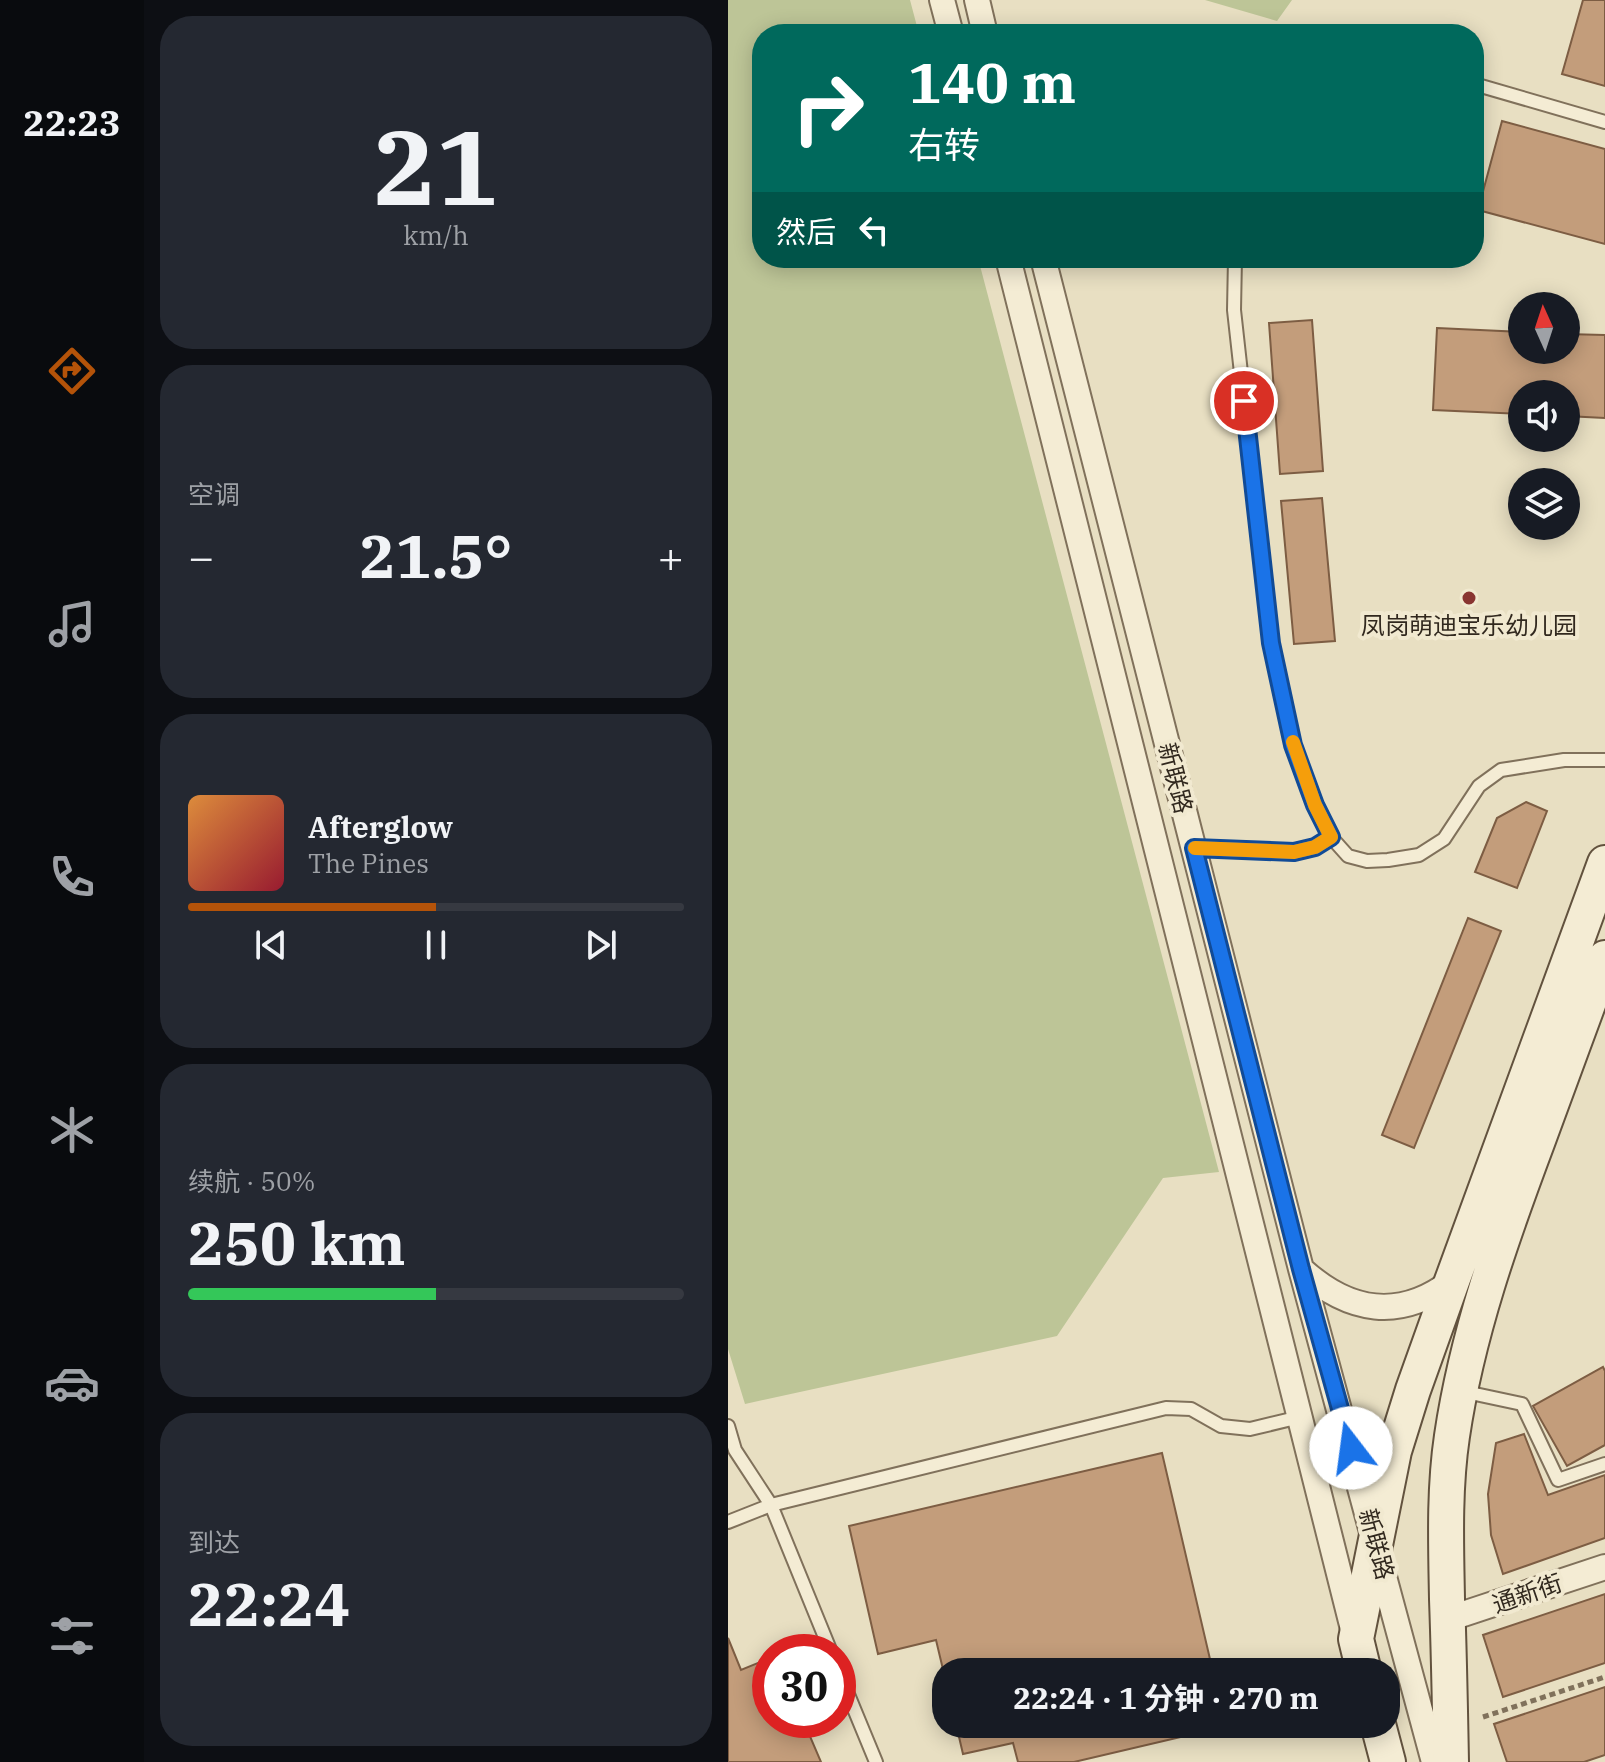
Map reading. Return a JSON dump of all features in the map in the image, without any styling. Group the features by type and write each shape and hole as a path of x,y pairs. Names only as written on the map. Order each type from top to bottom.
{"street":[{"path":"942,0 948,24"},
{"path":"977,0 983,24"},
{"name":"新联路","path":"1011,268 1356,1639"},
{"name":"新联路","path":"1046,268 1301,1269 1434,1762"},
{"path":"1361,1658 1356,1639 1394,1451 1452,1281 1605,863"},
{"path":"1451,1762 1446,1554 1451,1438 1460,1391 1494,1263 1605,958"},
{"path":"1301,1269 1319,1286 1338,1296 1376,1307 1416,1302 1435,1294 1452,1281"},
{"name":"通新街","path":"1448,1619 1605,1567"},
{"path":"1382,1738 1388,1762"}],"lane":[{"path":"1484,87 1605,122"},
{"path":"1235,268 1234,310 1271,643 1293,745 1315,805 1331,837 1348,856 1367,861 1419,855 1444,839 1479,786 1501,770 1564,760 1605,760"},
{"path":"1194,848 1294,852 1315,847 1331,837"},
{"path":"1460,1391 1522,1404 1558,1480 1605,1464"},
{"path":"728,1522 771,1505 1166,1408 1191,1409 1221,1426 1250,1429 1300,1417"},
{"path":"728,1426 735,1450 771,1505 824,1634"},
{"path":"856,1714 876,1762"}],"path":[{"path":"1483,1717 1605,1677"}],"green space":[{"path":"728,0 910,0 916,24 752,24 752,268 981,268 1219,1172 1163,1178 1057,1336 745,1404 728,1349"},
{"path":"1205,0 1292,0 1277,21"}],"building":[{"path":"1583,0 1605,0 1605,86 1562,74"},
{"path":"1502,121 1605,149 1605,244 1484,212 1484,188"},
{"path":"1312,320 1323,471 1280,474 1269,323"},
{"path":"1437,328 1508,331 1508,364 1580,364 1580,334 1605,335 1605,418 1580,417 1580,380 1508,380 1508,413 1433,410"},
{"path":"1322,498 1335,641 1294,644 1281,501"},
{"path":"1526,802 1547,811 1517,888 1475,872 1497,818"},
{"path":"1468,918 1501,931 1414,1148 1382,1135"},
{"path":"1603,1367 1605,1445 1567,1466 1533,1406"},
{"path":"1524,1434 1548,1495 1605,1475 1605,1538 1503,1574 1491,1535 1488,1494 1496,1443"},
{"path":"1162,1453 1210,1658 940,1658 936,1640 878,1654 849,1526"},
{"path":"1605,1594 1605,1663 1503,1697 1483,1635"},
{"path":"728,1638 741,1670 752,1665 752,1738 811,1738 821,1762 728,1762"},
{"path":"1605,1687 1605,1755 1584,1762 1507,1762 1494,1724"},
{"path":"959,1738 1176,1738 1074,1762 1018,1762 1013,1743 963,1754"}],"slow traffic":[{"path":"1195,848 1294,852 1315,847 1331,837 1315,805 1293,742"}],"place":[{"name":"凤岗萌迪宝乐幼儿园","path":"1469,598"}],"route":[{"path":"1244,401 1271,643 1293,745 1315,805 1331,837 1315,847 1294,852 1194,848 1301,1269 1351,1448"}]}
